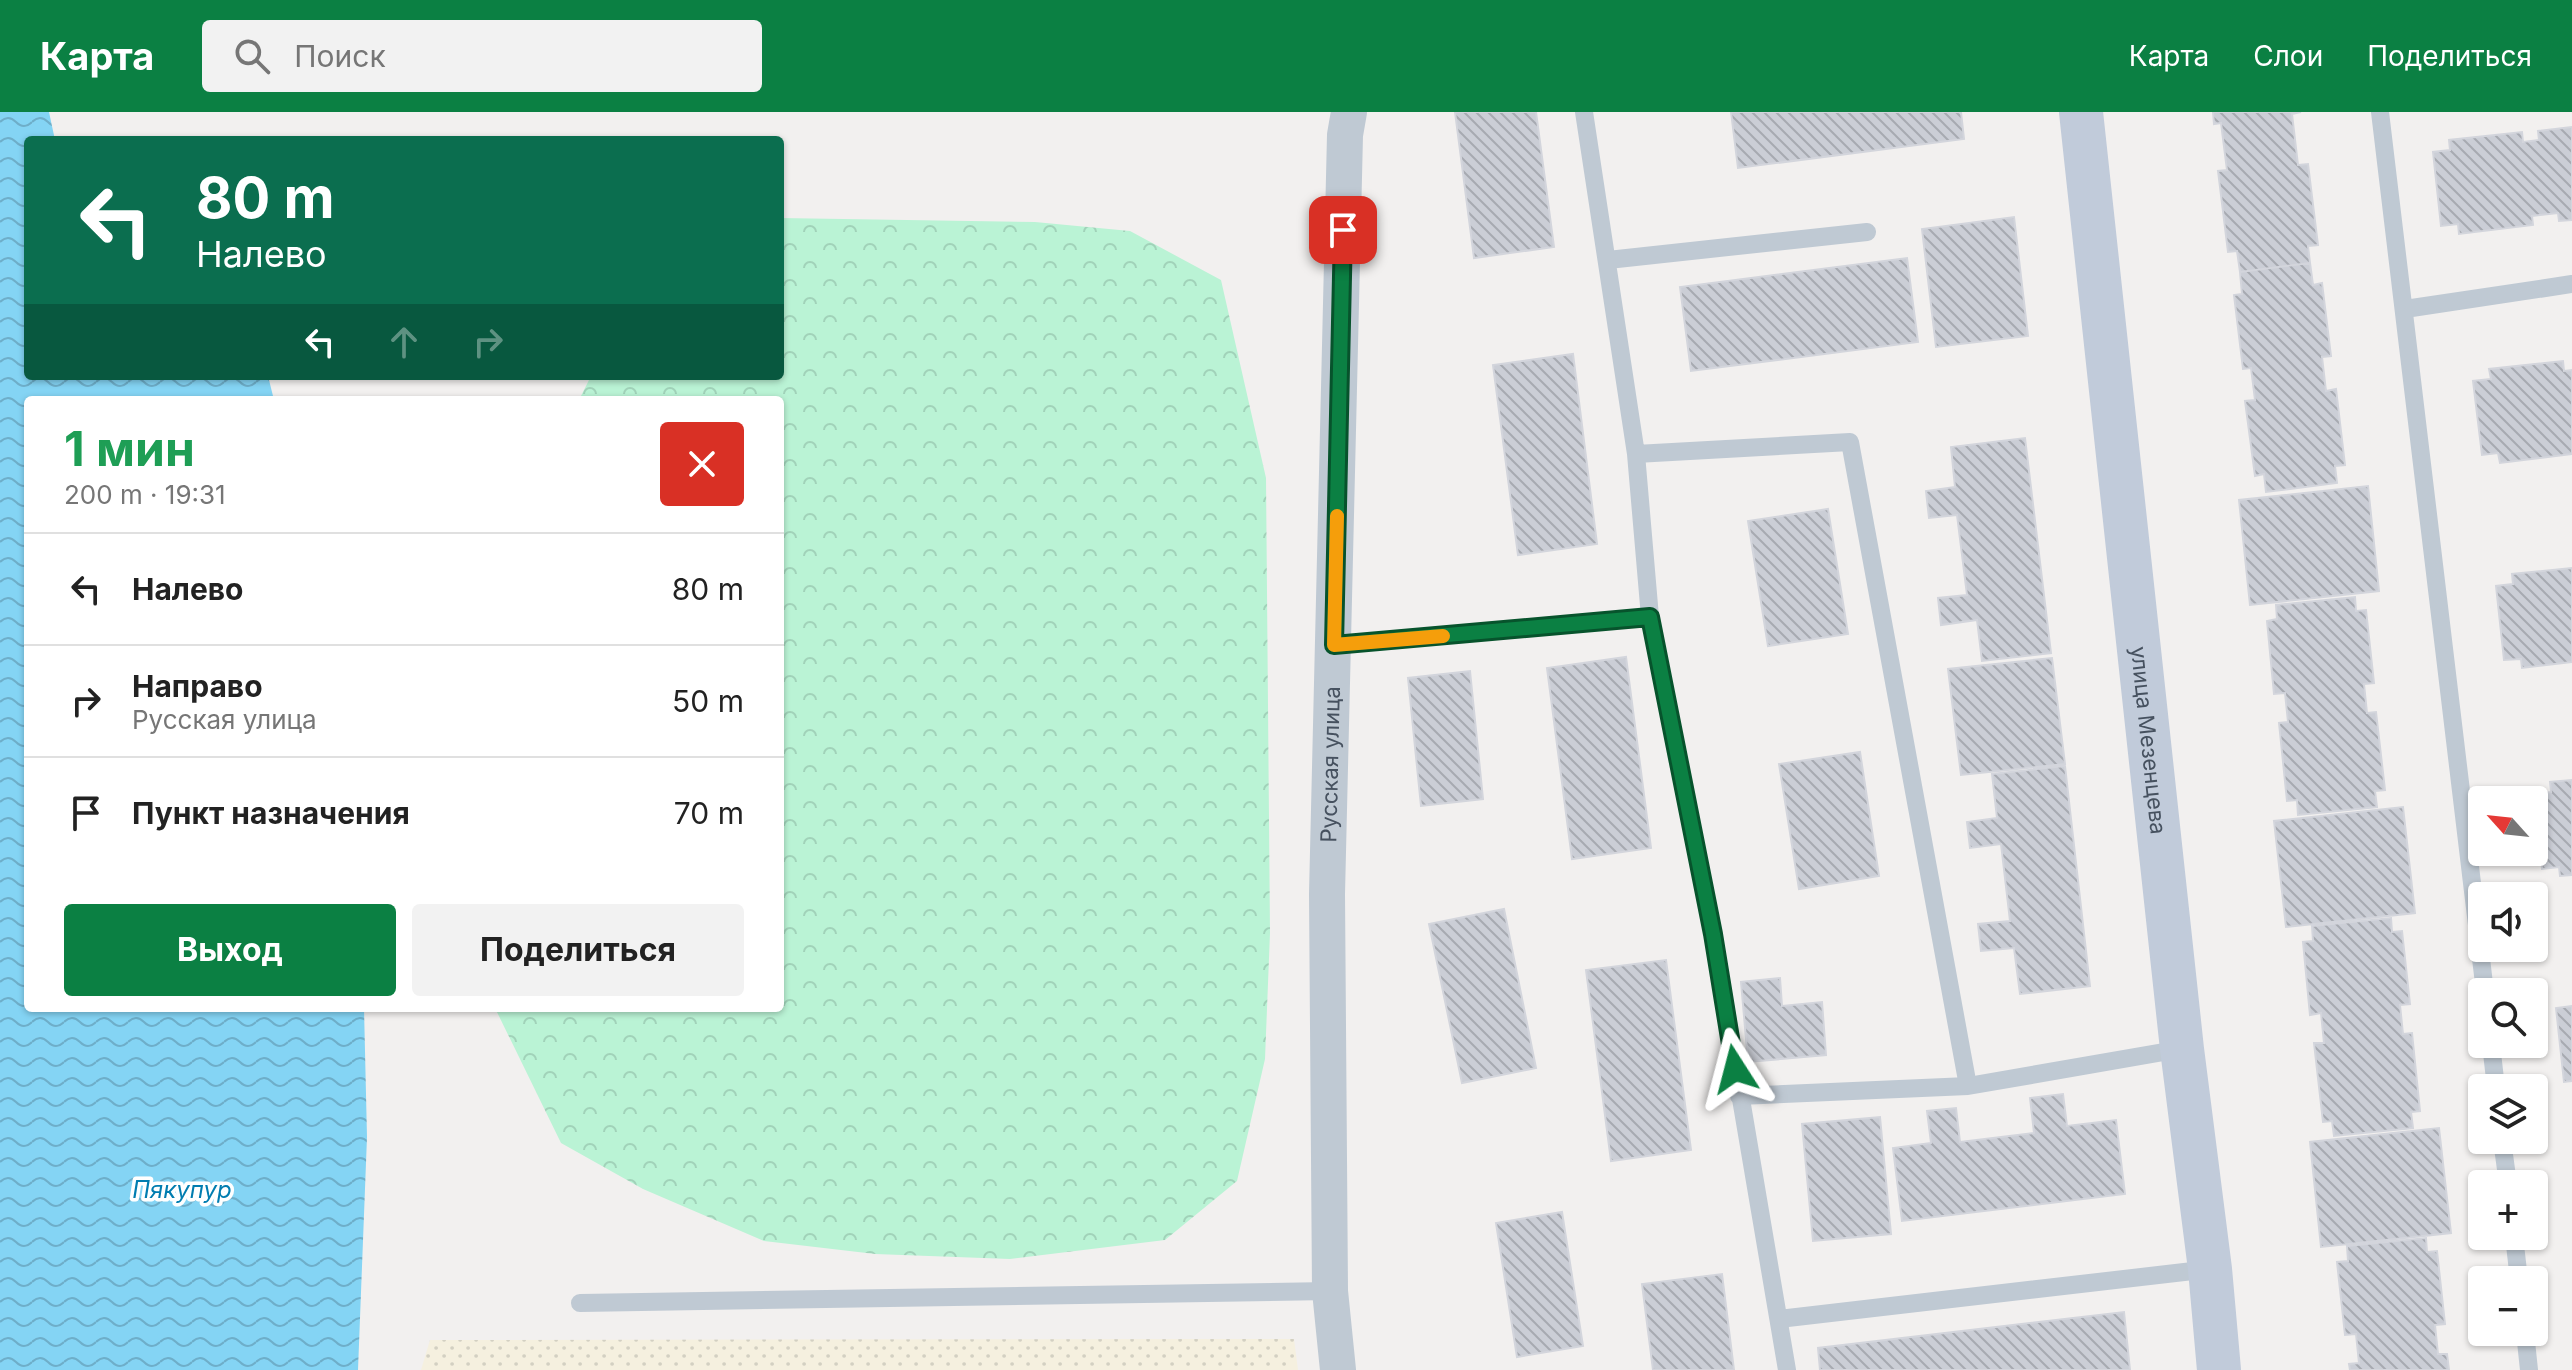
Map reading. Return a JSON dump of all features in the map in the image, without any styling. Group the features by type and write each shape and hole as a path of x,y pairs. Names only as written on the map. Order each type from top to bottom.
{"main road":[{"name":"улица Мезенцева","path":"2081,112 2219,1370"}],"street":[{"name":"Русская улица","path":"1338,1370 1330,1291 1327,894 1345,135 1349,112"}],"lane":[{"path":"1584,112 1636,454 1650,617 1713,934 1787,1370"},
{"path":"2380,112 2483,978"},
{"path":"1608,260 1867,232"},
{"path":"2405,309 2572,284"},
{"path":"1636,454 1850,442 1968,1086"},
{"path":"1334,645 1650,617"},
{"path":"1739,1096 1968,1086 2182,1049"},
{"path":"1779,1319 2210,1269"},
{"path":"580,1303 1330,1291"},
{"path":"2526,1346 2529,1370"}],"green space":[{"path":"784,218 1035,222 1130,231 1221,280 1266,478 1270,933 1265,1059 1237,1181 1165,1240 1010,1259 875,1254 764,1241 643,1189 561,1143 497,1012 784,1012 784,396 581,396 589,380 784,380"}],"sand":[{"path":"1294,1339 1298,1370 421,1370 430,1340"}],"water":[{"name":"Пякупур","path":"0,112 49,112 54,136 24,136 24,380 269,380 273,396 24,396 24,1012 364,1012 367,1137 358,1370 0,1370"}],"building":[{"path":"1455,112 1536,112 1554,247 1474,258"},
{"path":"1731,112 1961,112 1964,139 1738,168"},
{"path":"2213,112 2301,112 2292,114 2298,165 2308,164 2318,245 2308,246 2310,263 2240,272 2237,251 2228,252 2218,171 2227,170 2221,123 2214,124"},
{"path":"2572,127 2572,220 2559,221 2558,213 2532,216 2533,225 2459,234 2458,224 2441,226 2433,152 2450,150 2449,140 2522,132 2523,142 2539,140 2538,131"},
{"path":"2014,217 2028,336 1936,347 1922,229"},
{"path":"1907,258 1918,342 1691,371 1680,287"},
{"path":"2310,263 2313,285 2322,283 2331,356 2322,357 2326,391 2336,389 2345,465 2335,466 2337,483 2266,492 2264,474 2255,476 2245,401 2255,400 2251,368 2243,369 2234,295 2242,294 2240,272"},
{"path":"1573,354 1597,544 1518,555 1493,365"},
{"path":"2563,361 2564,371 2572,370 2572,454 2500,463 2498,453 2482,455 2473,381 2491,379 2489,369"},
{"path":"2025,438 2051,653 1982,661 1977,620 1941,625 1938,598 1967,595 1957,515 1929,518 1926,491 1955,487 1951,447"},
{"path":"2368,486 2379,591 2250,605 2239,500"},
{"path":"1828,509 1848,634 1768,646 1748,521"},
{"path":"2572,568 2572,662 2522,668 2521,659 2504,660 2496,586 2513,584 2512,574"},
{"path":"2355,597 2356,611 2366,610 2374,683 2364,684 2367,713 2376,712 2385,790 2375,791 2377,807 2298,815 2297,800 2287,801 2279,723 2288,722 2285,693 2274,694 2267,621 2277,619 2276,605"},
{"path":"1626,657 1651,848 1572,859 1547,668"},
{"path":"2052,658 2065,764 1961,775 1948,669"},
{"path":"1470,671 1483,799 1421,806 1408,678"},
{"path":"1860,752 1879,876 1799,889 1779,764"},
{"path":"2065,766 2090,986 2020,994 2014,948 1981,951 1978,924 2010,921 2001,844 1970,848 1967,822 1997,818 1992,774"},
{"path":"2572,780 2572,875 2560,876 2559,867 2542,869 2542,866 2548,866 2550,782"},
{"path":"2403,807 2415,913 2286,927 2274,821"},
{"path":"1504,909 1536,1068 1462,1083 1429,924"},
{"path":"2391,918 2392,932 2402,931 2410,1004 2400,1005 2403,1034 2412,1033 2420,1111 2411,1112 2413,1128 2334,1136 2332,1121 2323,1122 2314,1043 2324,1043 2321,1013 2310,1015 2303,942 2313,941 2312,926"},
{"path":"1666,960 1691,1150 1611,1161 1586,970"},
{"path":"1780,978 1782,1006 1822,1002 1826,1055 1748,1062 1741,982"},
{"path":"2572,1006 2572,1081 2564,1082 2556,1008"},
{"path":"2063,1094 2067,1126 2116,1120 2125,1194 1902,1221 1893,1148 1931,1143 1927,1111 1956,1108 1960,1142 2034,1133 2030,1098"},
{"path":"1880,1117 1891,1234 1813,1241 1802,1124"},
{"path":"2439,1128 2451,1233 2321,1247 2310,1142"},
{"path":"1562,1212 1583,1346 1517,1357 1496,1223"},
{"path":"2426,1238 2427,1252 2437,1251 2445,1324 2435,1325 2438,1354 2447,1354 2449,1370 2350,1370 2349,1364 2359,1363 2356,1334 2345,1335 2337,1262 2348,1261 2347,1246"},
{"path":"1722,1274 1734,1370 1653,1370 1642,1284"},
{"path":"2124,1312 2130,1370 1820,1370 1818,1348"}],"slow traffic":[{"path":"1337,516 1334,645 1443,636"}],"route":[{"path":"1343,230 1334,645 1650,617 1713,934 1735,1069"}]}
